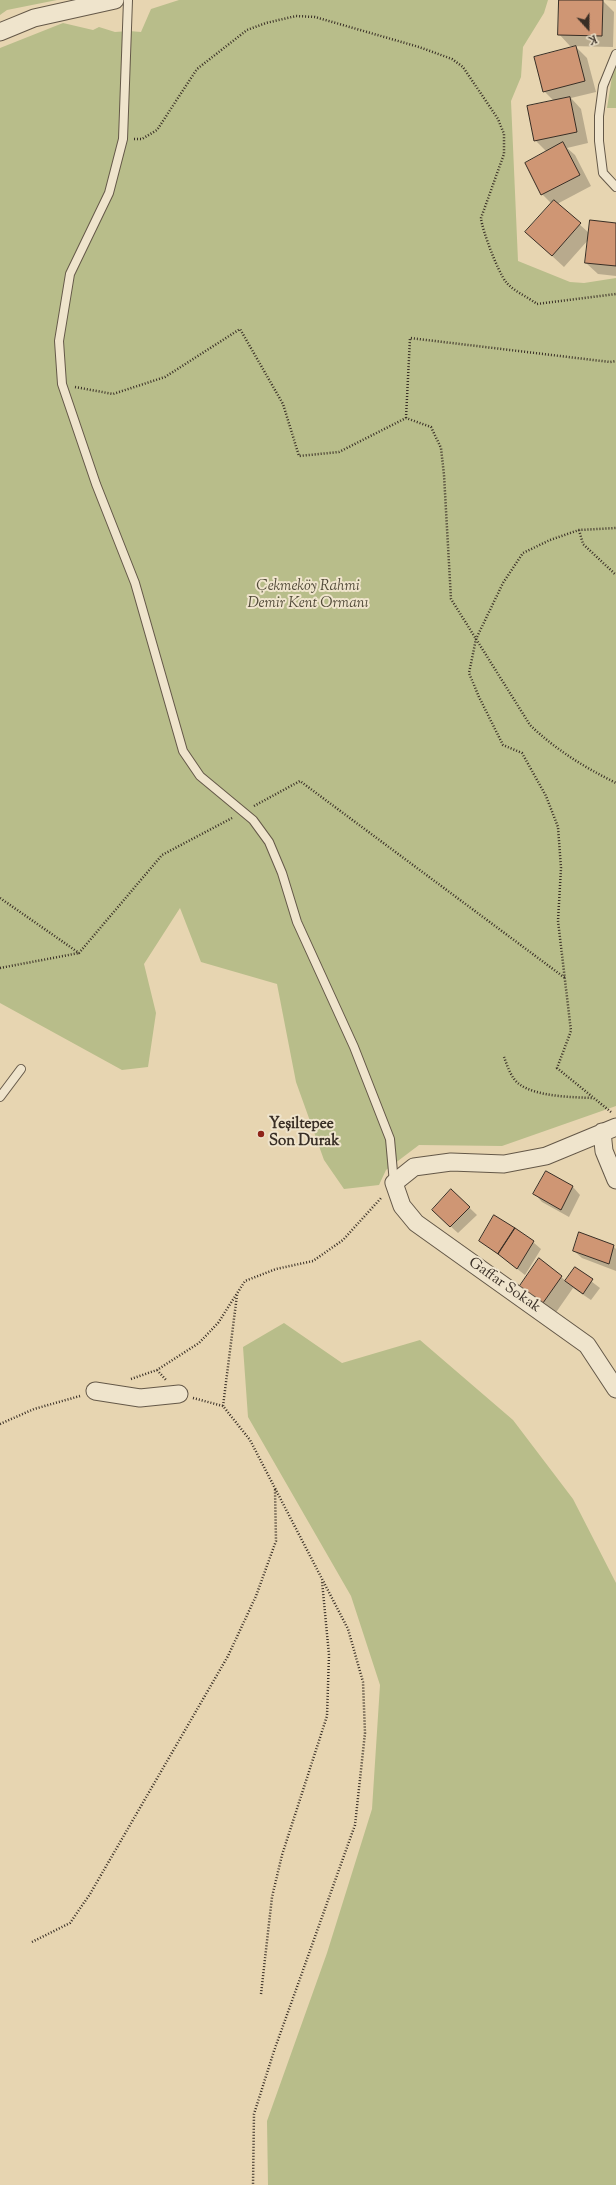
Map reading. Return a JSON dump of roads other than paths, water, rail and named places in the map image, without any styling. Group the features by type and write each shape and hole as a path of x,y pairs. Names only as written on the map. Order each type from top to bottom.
{"street":[{"path":"0,32 34,18 115,0"},
{"path":"394,1183 414,1167 451,1162 504,1164 546,1156 609,1130"},
{"path":"609,1130 604,1151 616,1180"},
{"name":"Gaffar Sokak","path":"394,1183 402,1206 416,1223 587,1345 616,1389"},
{"path":"95,1391 140,1398 178,1394"}],"lane":[{"path":"128,0 123,139 109,193 70,274 59,342 62,384 96,484 135,583 183,751 200,776 253,820 269,842 282,873 297,922 323,983 354,1048 390,1139 394,1183"},
{"path":"616,54 603,86 599,116 599,141 603,173 616,187"},
{"path":"0,1097 21,1069"}],"place":[{"name":"Yeşiltepee Son Durak","path":"261,1134"}],"park label":[{"name":"Çekmeköy Rahmi Demir Kent Ormanı","path":"308,596"}]}
